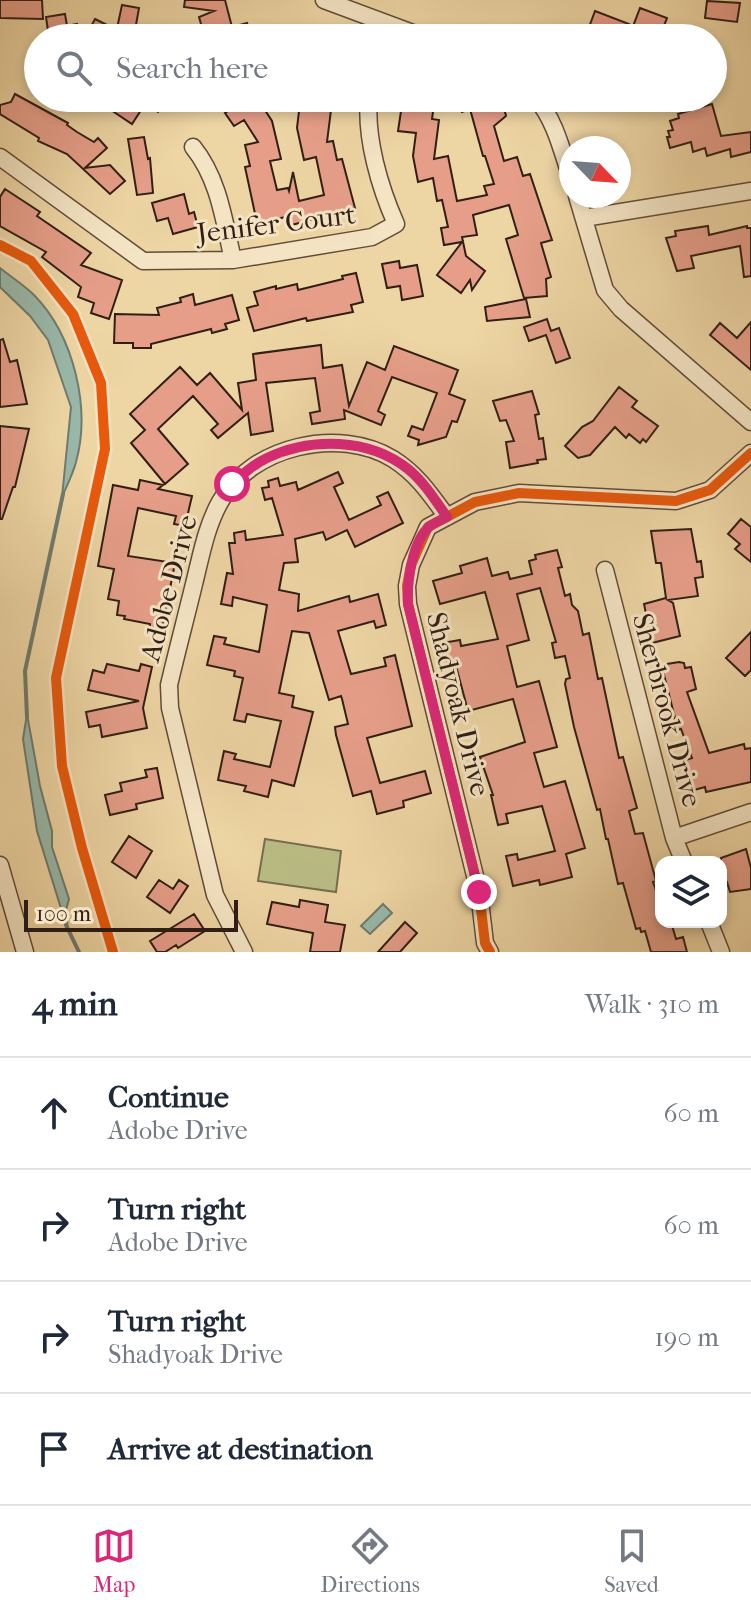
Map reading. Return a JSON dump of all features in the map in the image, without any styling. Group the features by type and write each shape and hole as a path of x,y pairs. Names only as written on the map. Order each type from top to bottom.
{"street":[{"path":"324,0 372,24"},
{"name":"Jenifer Court","path":"0,157 143,261 233,260 372,237 396,224 383,194 377,168 371,112"},
{"path":"546,112 559,139"},
{"path":"193,147 214,180 233,260"},
{"path":"584,218 751,191"},
{"path":"581,208 605,290 621,309 751,422"},
{"name":"Adobe Drive","path":"244,952 215,895 170,708 169,685 213,517 232,484 266,458 286,451 341,443 373,449 409,470 447,517"},
{"name":"Shadyoak Drive","path":"490,952 485,943 479,892 408,604 411,565 418,546 428,527 475,502 519,493 676,501 710,490 751,453"},
{"name":"Sherbrook Drive","path":"605,570 674,838 682,856"},
{"path":"674,838 751,812"},
{"path":"1,872 25,952"},
{"path":"711,928 721,952"}],"green space":[{"path":"265,839 341,851 336,892 258,881"}],"shaded area":[{"path":"0,268 30,291 48,312 60,331 76,374 80,396 80,441 75,466 62,497 71,407 48,340 30,316 0,287"},
{"path":"27,714 52,831 52,847 69,899 66,910 68,931 37,831 23,739"},
{"path":"383,904 392,913 370,934 361,926"}],"building":[{"path":"0,0 42,0 43,19 0,18"},
{"path":"185,0 225,0 231,24 201,24 199,17 214,11 184,7"},
{"path":"707,1 740,3 737,22 705,18"},
{"path":"122,5 139,8 136,24 118,24"},
{"path":"640,8 667,18 665,24 634,24"},
{"path":"595,11 629,24 590,24"},
{"path":"65,14 67,24 47,24 46,17"},
{"path":"15,94 24,99 24,112 48,112 94,142 98,138 107,148 85,168 110,165 125,181 110,194 67,154 38,141 39,138 0,114 0,105 11,102"},
{"path":"114,112 140,112 132,124"},
{"path":"266,112 272,121 281,159 270,161 277,190 288,188 289,191 293,172 299,201 324,195 316,157 304,160 297,128 299,112 331,112 327,142 333,141 337,160 342,159 355,208 288,226 286,217 257,223 245,167 250,166 245,145 258,142 244,120 234,126 225,113"},
{"path":"401,112 433,112 432,119 439,120 434,159 448,156 457,201 487,195 484,186 494,184 471,112 505,112 506,116 494,126 504,161 517,157 523,176 530,174 552,240 541,243 551,277 546,279 547,296 524,298 506,239 518,235 509,205 473,215 477,235 462,237 466,256 485,271 472,290 470,280 461,293 437,275 462,242 444,245 441,228 448,227 442,200 437,201 433,178 418,182 413,156 416,133 398,131"},
{"path":"714,112 721,136 751,132 751,152 731,157 730,149 707,156 705,148 693,152 691,142 670,148 668,131 673,130 670,121 679,118 678,114"},
{"path":"144,137 150,158 153,193 137,195 128,139"},
{"path":"5,189 40,212 37,216 91,253 81,265 122,280 109,319 91,313 94,303 78,297 81,287 42,257 46,252 0,226 0,197"},
{"path":"184,194 189,214 194,212 198,227 173,234 168,218 157,221 152,203"},
{"path":"708,226 709,235 747,226 751,228 751,276 744,277 740,246 691,256 694,268 677,271 666,238 676,236 675,231"},
{"path":"399,261 400,268 417,265 423,296 402,300 400,286 387,288 382,264"},
{"path":"356,273 363,302 351,305 353,312 307,321 306,318 254,331 247,308 258,305 254,292 297,284 298,290"},
{"path":"193,294 195,305 232,295 239,320 225,324 227,329 212,333 211,329 151,344 151,348 133,348 133,343 114,343 115,314 159,315 157,308 181,302 180,298"},
{"path":"526,299 530,317 487,321 485,307"},
{"path":"547,319 551,331 559,328 570,358 556,363 546,335 529,341 524,327"},
{"path":"751,322 751,370 710,335 720,323 737,338"},
{"path":"3,339 10,362 17,360 27,404 0,407 0,340"},
{"path":"321,345 323,368 342,365 349,406 367,362 385,370 394,346 458,370 449,394 465,400 457,422 452,421 446,437 418,445 419,440 408,436 412,426 423,430 437,393 392,377 378,411 385,415 381,425 344,410 345,419 312,424 310,413 320,411 315,378 266,383 273,431 251,435 248,413 218,438 211,430 218,424 193,396 158,429 188,464 165,484 131,443 145,430 130,414 180,367 197,385 210,373 242,410 238,383 256,380 253,354"},
{"path":"619,387 637,401 632,407 658,426 646,442 643,439 640,443 629,434 626,438 615,427 590,455 578,458 565,446 582,427 593,421"},
{"path":"532,391 539,414 535,415 539,439 543,438 546,459 510,468 506,442 514,441 506,420 500,421 493,401"},
{"path":"0,426 29,429 15,487 2,519 0,519"},
{"path":"338,472 343,483 334,487 349,520 381,505 377,497 388,492 403,523 355,547 347,530 326,540 323,532 295,539 298,562 284,563 279,590 299,594 298,611 349,596 350,602 378,594 386,625 376,628 374,621 338,631 351,674 386,666 384,658 395,655 412,726 367,738 380,783 425,771 431,793 403,801 404,807 377,814 371,791 353,796 335,727 348,724 342,699 341,696 329,700 309,633 292,631 279,693 294,696 292,707 313,712 294,786 272,780 268,797 244,791 246,786 218,780 224,751 236,754 234,759 270,767 281,721 247,714 245,722 234,720 243,678 234,676 235,671 207,665 214,636 226,638 224,644 259,652 267,605 233,597 232,606 221,604 227,573 233,574 229,543 235,543 234,533 245,531 246,540 283,535 272,498 265,500 262,488 269,487 268,481 278,478 280,486 296,482 298,490"},
{"path":"140,480 163,485 158,489 192,496 185,526 174,524 176,516 138,508 128,556 175,563 161,634 149,632 150,624 117,615 119,601 108,599 114,569 98,566 113,485 138,490"},
{"path":"741,519 751,527 751,562 735,549 740,544 728,534"},
{"path":"691,529 703,577 695,578 698,596 668,600 673,603 680,636 652,643 644,604 666,598 661,563 656,563 651,531"},
{"path":"557,550 565,596 570,594 572,605 578,611 583,635 589,633 619,758 623,757 637,808 629,811 635,834 643,833 655,877 655,928 673,928 676,939 683,937 687,952 651,952 645,931 636,929 623,883 618,884 600,809 597,810 574,727 565,684 566,679 570,678 565,656 555,658 552,643 556,642 540,588 517,594 529,640 507,646 517,687 539,681 557,747 534,753 544,787 565,781 585,848 566,854 572,877 540,885 539,880 513,886 506,856 517,854 518,860 555,851 542,806 506,814 508,823 498,825 493,795 480,757 525,742 513,699 468,711 456,666 448,668 445,651 449,650 448,642 460,640 461,646 498,639 485,592 440,604 433,581 462,573 460,566 487,558 492,576 508,572 510,579 532,574 529,561 536,559 535,555"},
{"path":"751,632 751,670 745,676 726,658"},
{"path":"684,663 685,668 691,667 696,689 687,692 709,753 744,744 745,749 751,748 751,782 706,792 705,787 694,790 685,760 692,758 681,729 674,731 670,720 675,718 663,671 667,664"},
{"path":"107,664 139,671 141,664 152,667 143,708 147,728 102,737 100,725 89,727 86,712 139,701 88,690 93,670 104,673"},
{"path":"157,768 163,798 136,804 137,809 110,815 105,795 122,791 120,783 147,777 145,770"},
{"path":"129,836 152,851 136,878 112,862"},
{"path":"746,849 751,868 751,889 730,892 727,856"},
{"path":"159,880 173,889 179,880 188,886 170,913 147,897"},
{"path":"300,900 328,905 325,922 345,925 340,952 310,952 313,933 267,924 272,902 299,907"},
{"path":"194,914 205,931 178,948 176,945 165,952 157,952 150,941"},
{"path":"405,922 417,933 400,952 378,952"}],"waterway":[{"path":"27,717 25,671 63,494"},
{"path":"66,925 79,952"}],"cycle path":[{"path":"0,245 31,261 73,314 101,383 105,449 56,678 62,766 113,952"},
{"path":"490,952 485,943 479,892 408,604 411,565 428,527 475,502 519,493 676,501 710,490 751,453"}],"route":[{"path":"232,484 266,458 286,451 341,443 373,449 409,470 447,517 428,527 418,546 407,586 408,604 479,892"}]}
